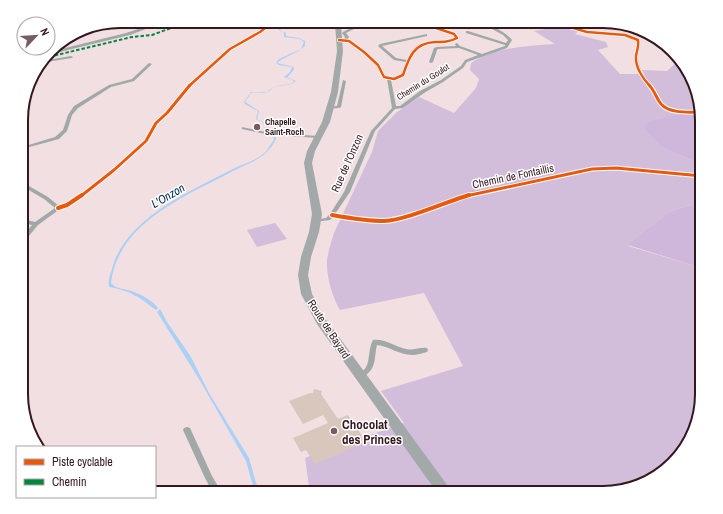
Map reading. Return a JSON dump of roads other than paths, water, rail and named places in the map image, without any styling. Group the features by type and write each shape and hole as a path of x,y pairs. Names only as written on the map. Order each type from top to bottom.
{"main road":[{"path":"59,51 128,34 145,28"},
{"name":"Route de Bayard","path":"339,28 342,40 328,118 308,163 317,204 316,221 304,261 303,276 306,292 311,305 319,318 441,486"}],"street":[{"path":"28,234 36,224 58,208 67,205 114,170 146,141 156,124 190,85 230,49 264,28"},
{"path":"342,40 347,37 344,33 353,28"},
{"path":"342,40 349,40 378,65 382,76 389,79 394,79 403,75 416,46 428,42 452,41 457,38 454,34 436,28"},
{"path":"467,32 506,44 510,40 508,36 488,28"},
{"path":"573,28 587,32 625,35 638,40 639,43 635,54 641,77 654,91 662,105 670,109 684,112 695,112"},
{"path":"408,61 395,59 380,46 381,44 426,35"},
{"path":"452,41 459,46 481,55"},
{"name":"Chemin du Goulot","path":"394,108 401,106 442,81 462,67 466,61 506,47 506,44"},
{"path":"431,62 435,49 459,46"},
{"path":"50,61 71,57"},
{"path":"28,146 57,138 65,131 70,115 76,107 106,88 133,80 150,64"},
{"path":"389,79 394,108"},
{"path":"330,108 339,107 344,81"},
{"name":"Rue de l'Onzon","path":"332,215 347,192 373,132 394,108"},
{"path":"244,128 270,134 319,137"},
{"name":"Chemin de Fontaillis","path":"332,215 362,220 385,221 404,217 473,193 592,169 616,168 695,175"},
{"path":"28,188 46,198 58,208"},
{"path":"316,221 328,219 332,215"},
{"path":"28,222 36,224"},
{"path":"360,376 368,371 372,362 373,347 376,342 381,342 402,352 412,354 426,350"},
{"path":"187,430 214,486"}],"water":[{"path":"278,28 286,33 286,36 299,38 305,41 305,46 302,49 277,63 294,67 293,71 287,77 296,81 294,82 293,80 284,77 290,72 292,67 279,65 276,63 279,59 301,49 304,42 300,39 284,37 284,33"},
{"path":"251,92 255,92 251,93 245,102 259,111 257,119 266,124 274,133 265,124 256,119 258,111 244,102"},
{"path":"273,134 275,134 276,139 272,146 262,156 252,162 193,191 174,202 156,214 140,228 126,244 116,262 111,283 118,288 131,291 147,298 158,308 156,310 145,301 134,295 123,290 109,287 110,275 119,251 130,235 145,221 162,208 198,187 233,169 253,161 266,151 274,140"},
{"path":"160,309 191,357 209,393 249,458 257,486 253,486 246,461 199,379 157,312"}],"place":[{"name":"Chapelle Saint-Roch","path":"257,127"},
{"name":"Chocolat des Princes","path":"334,431"}],"water label":[{"name":"L'Onzon","path":"168,196"}]}
